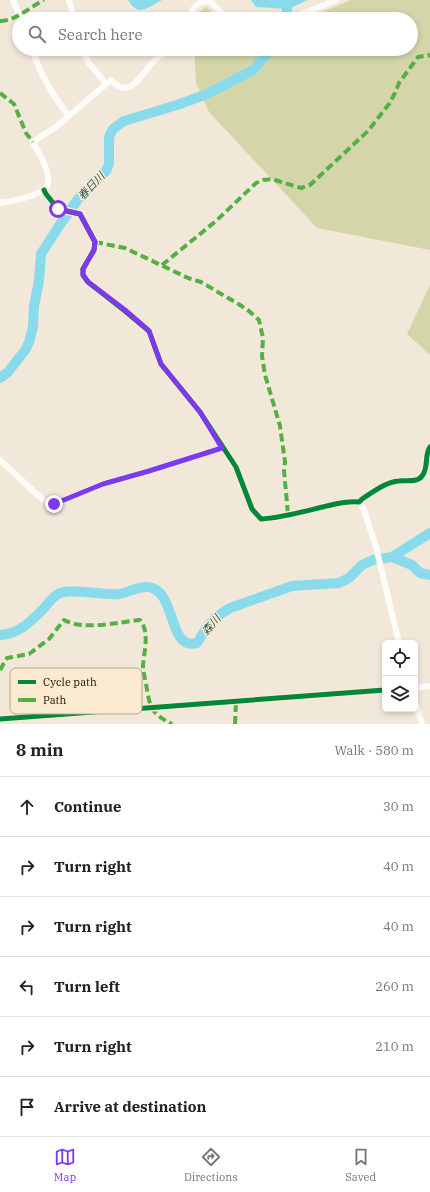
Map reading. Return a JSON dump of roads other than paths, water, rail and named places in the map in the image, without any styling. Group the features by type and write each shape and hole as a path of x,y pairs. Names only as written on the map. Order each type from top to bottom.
{"street":[{"path":"13,0 18,12"},
{"path":"69,0 72,12"},
{"path":"307,12 336,0"},
{"path":"192,12 193,8 202,1 210,1 220,12"},
{"path":"34,56 46,82 69,116"},
{"path":"85,56 88,63 106,84"},
{"path":"0,202 17,200 44,190 48,184 46,171 32,142 57,126 111,80 116,86 122,89 131,87 154,60 161,56"},
{"path":"44,190 58,209 80,214 95,242 94,250 83,269 83,275 88,282 125,310 149,331 161,364 200,412 222,448 236,467 252,509 261,519 275,518 342,503 359,502 362,498 392,482 418,480 422,478 425,472 427,452 430,447"},
{"path":"0,460 43,500 54,504 103,484 222,448"},
{"path":"359,502 364,510 376,547 398,640"},
{"path":"418,688 430,686"},
{"path":"142,708 382,690"},
{"path":"418,711 422,724"},
{"path":"0,719 66,714"}],"water":[{"path":"128,0 162,0 148,8 140,10 136,9"},
{"path":"251,0 308,0 288,9 256,7"}],"waterway":[{"name":"春日川","path":"287,0 287,12"},
{"name":"春日川","path":"0,378 8,372 26,349 29,342 33,327 34,306 39,281 41,254 79,198 106,171 109,164 109,137 113,129 124,121 207,94 253,70 265,56"},
{"name":"森川","path":"0,635 14,632 25,626 54,597 63,592 78,591 119,594 148,587 157,591 164,598 176,630 181,638 187,643 197,643 205,630 216,617 230,608 292,586 339,583 349,578 362,565 373,560 392,557 430,533"},
{"path":"392,557 412,565 420,573 430,575"}]}
